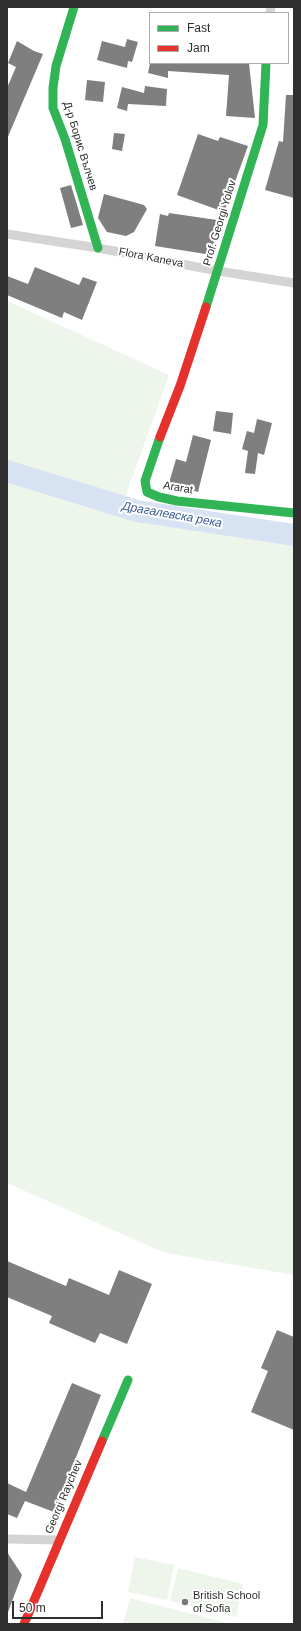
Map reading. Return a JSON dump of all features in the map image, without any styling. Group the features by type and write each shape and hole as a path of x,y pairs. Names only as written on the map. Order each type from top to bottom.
{"street":[{"path":"74,7 56,66 53,88 53,108 65,139 98,248"},
{"name":"Prof. Georgi Yolov","path":"180,386 218,271 263,125 266,64"},
{"name":"Flora Kaneva","path":"7,234 98,248 218,271 294,283"},
{"name":"Ararat","path":"180,386 151,461 145,481 147,492 159,497 176,501 294,513"},
{"name":"Georgi Raychev","path":"24,1624 128,1380"},
{"path":"7,1538 59,1540"}],"shaded area":[{"path":"7,301 169,375 127,492 125,517 294,530 294,1275 165,1253 7,1183"},
{"path":"135,1557 174,1565 167,1600 128,1592"},
{"path":"178,1568 243,1584 236,1617 170,1601"},
{"path":"130,1598 200,1616 231,1624 123,1624"}],"building":[{"path":"127,39 138,42 132,62 128,61 127,68 97,60 102,41 125,47"},
{"path":"17,41 34,51 43,54 7,139 7,88 16,67 8,63"},
{"path":"150,64 249,64 255,118 226,116 229,75 168,71 168,78 148,73"},
{"path":"87,80 105,82 103,102 85,100"},
{"path":"145,86 167,89 166,106 128,104 127,111 117,108 122,87 144,93"},
{"path":"286,95 294,95 294,198 265,190 279,141 283,142"},
{"path":"114,133 125,134 122,151 112,149"},
{"path":"198,134 218,141 220,137 248,146 224,212 177,195"},
{"path":"71,185 83,225 71,228 60,188"},
{"path":"104,194 144,205 147,209 134,232 126,236 107,232 98,218"},
{"path":"169,213 217,220 212,255 155,246 160,214 168,216"},
{"path":"35,267 79,285 83,277 97,282 82,320 64,312 62,318 7,295 7,276 28,284"},
{"path":"216,411 233,413 231,434 213,431"},
{"path":"257,419 272,423 264,455 258,453 255,474 245,473 248,451 242,449 247,431 254,433"},
{"path":"193,435 211,440 198,492 169,483 176,459 186,462"},
{"path":"7,1261 66,1286 69,1278 109,1295 119,1270 152,1284 127,1344 100,1333 95,1343 49,1323 52,1316 7,1297"},
{"path":"277,1330 294,1337 294,1430 251,1412 268,1371 261,1368"},
{"path":"72,1383 101,1395 54,1512 25,1501 17,1518 7,1514 7,1483 26,1492"},
{"path":"7,1552 22,1575 8,1612 7,1612"}],"waterway":[{"name":"Драгалевска река","path":"7,471 137,511 294,535"}],"traffic: fast":[{"path":"74,7 56,66 53,88 53,108 65,139 98,248"},
{"path":"206,307 263,125 266,64"},
{"path":"160,437 145,481 147,492 159,497 177,501 294,513"},
{"path":"102,1441 128,1380"}],"traffic: jam":[{"path":"160,437 180,386 206,307"},
{"path":"24,1624 102,1441"}],"place":[{"name":"British School of Sofia","path":"185,1602"}]}
